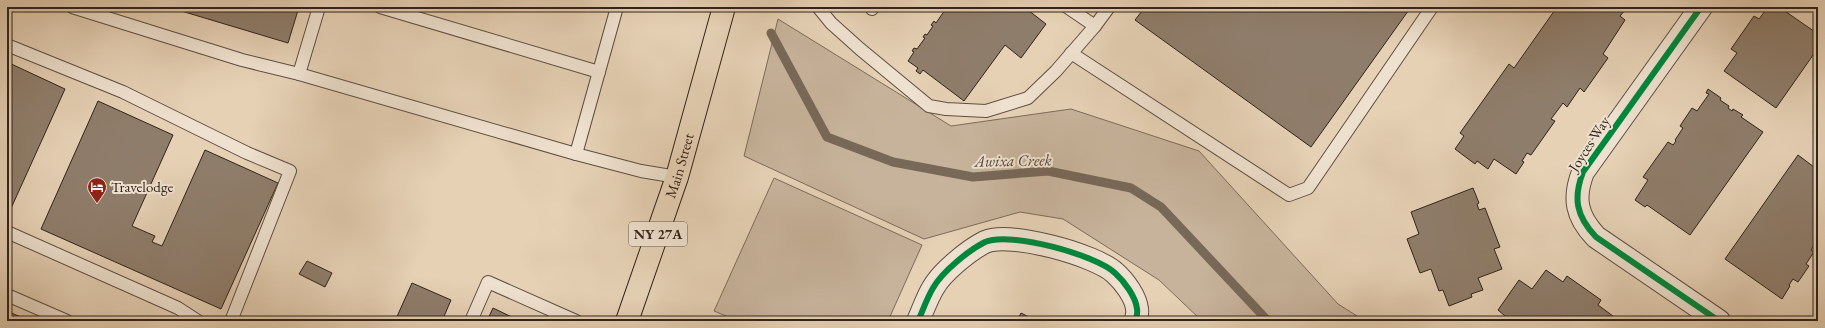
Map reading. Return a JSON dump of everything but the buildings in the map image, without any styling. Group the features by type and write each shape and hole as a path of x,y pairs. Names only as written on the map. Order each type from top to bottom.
{"main road":[{"name":"Main Street","path":"627,321 677,177 724,7"}],"street":[{"name":"Joyces Way","path":"1701,7 1583,172 1577,188 1578,206 1584,224 1596,237 1719,321"},
{"path":"918,321 933,286 958,259 986,242 1016,239 1054,247 1097,262 1115,272 1129,290 1137,308 1136,321"}],"lane":[{"path":"72,7 242,60 299,74 576,154 641,171 677,177"},
{"path":"299,74 319,7"},
{"path":"380,7 599,72"},
{"path":"576,154 617,7"},
{"path":"818,7 831,23 854,44 929,106 946,109 986,111 1028,98 1056,71 1095,26 1109,7"},
{"path":"1067,7 1095,26"},
{"path":"1071,53 1289,195 1308,188 1432,7"},
{"path":"7,45 123,92 246,153 290,171 230,321"},
{"path":"7,232 178,308 198,321"},
{"path":"471,321 488,282 576,321"},
{"path":"7,295 67,321"}],"shaded area":[{"path":"778,19 951,126 1071,109 1199,151 1338,304 1365,321 1202,321 1159,280 1063,219 1020,212 924,239 744,156"},
{"path":"774,178 922,245 888,321 738,321 714,311"}],"waterway":[{"name":"Awixa Creek","path":"771,33 827,137 893,162 973,177 1048,171 1131,188 1161,207 1268,321"}],"cycle path":[{"path":"1701,7 1583,172 1577,198 1580,214 1584,222 1596,237 1719,321"},
{"path":"918,321 931,292 943,275 971,250 985,242 997,239 1032,242 1072,252 1105,266 1118,276 1132,294 1137,310 1136,321"}],"place":[{"name":"Travelodge","path":"97,204"}]}
